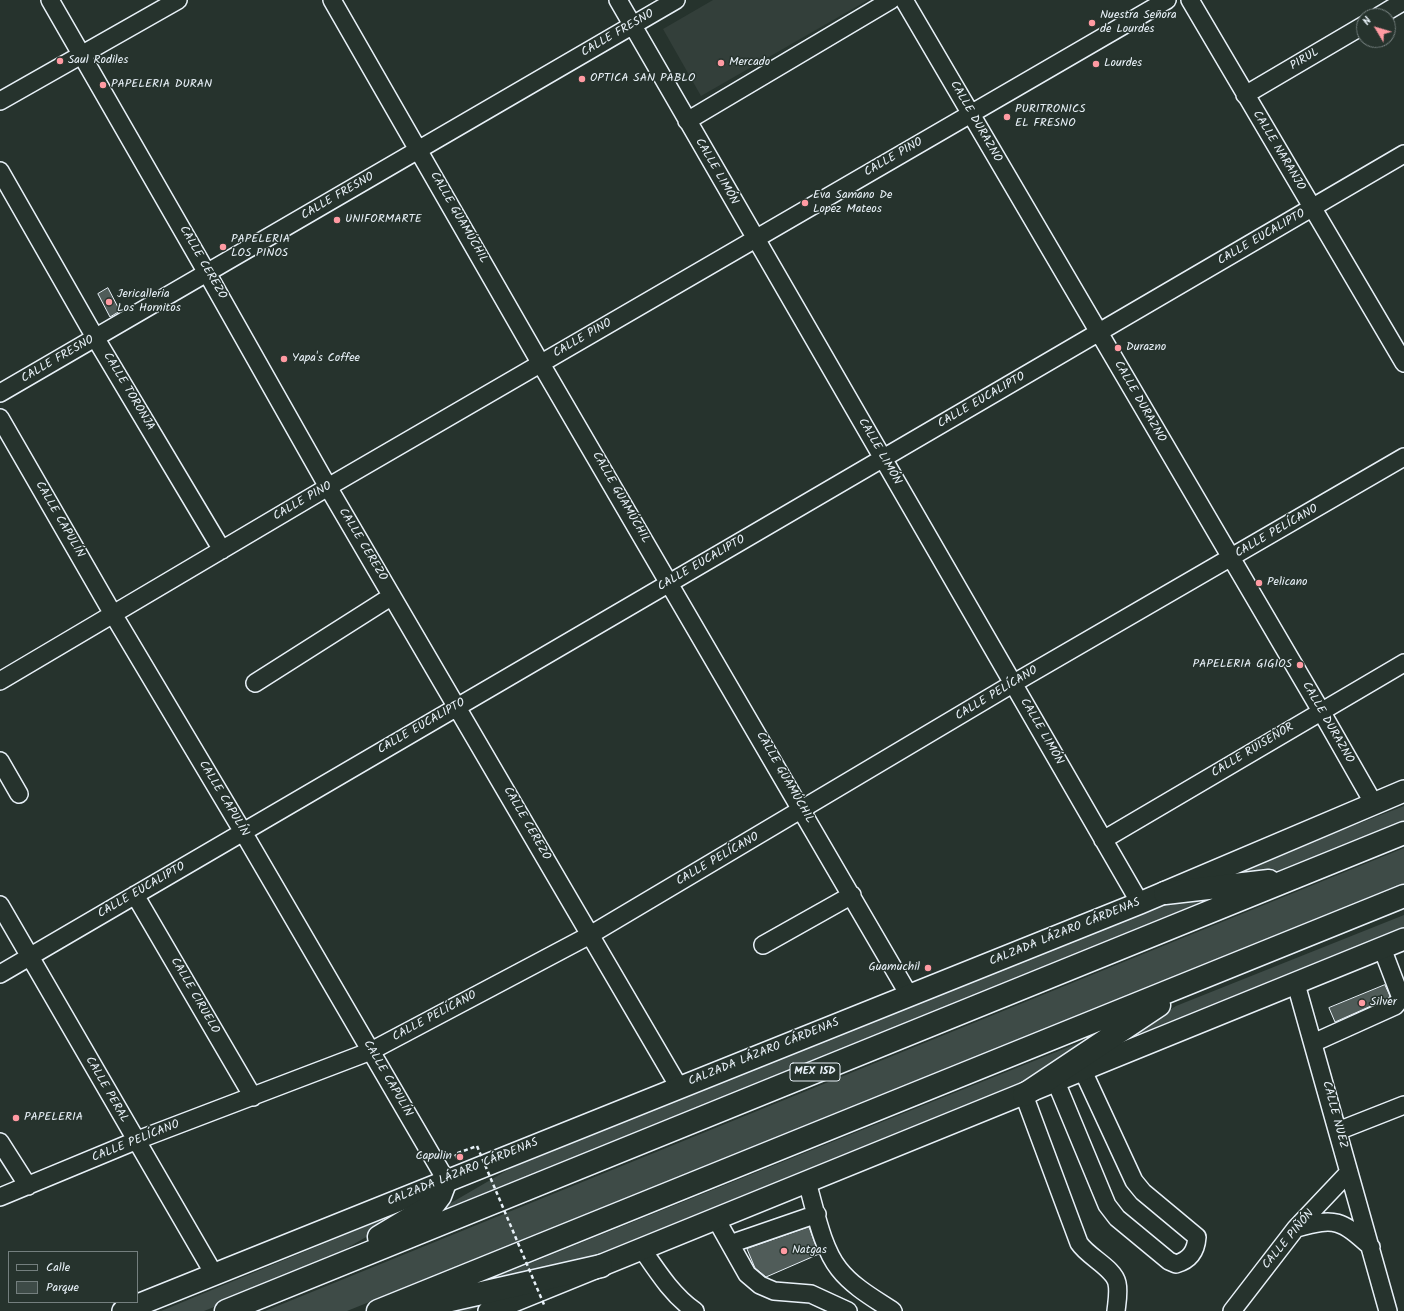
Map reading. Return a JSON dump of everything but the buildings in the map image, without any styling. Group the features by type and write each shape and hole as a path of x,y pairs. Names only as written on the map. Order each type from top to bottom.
{"highway":[{"name":"MEX 15D","path":"226,1311 1404,833"},
{"path":"1165,893 1296,878"},
{"path":"378,1311 1404,896"},
{"path":"1024,1095 1200,978"},
{"path":"312,1276 434,1204 440,1196 446,1180"},
{"path":"404,1311 601,1266"}],"main road":[{"name":"CALZADA LÁZARO CÁRDENAS","path":"123,1311 446,1180 1165,893 1404,791"},
{"path":"489,1311 1056,1082 1404,939"}],"street":[{"name":"CALLE CEREZO","path":"50,0 328,487 458,706 679,1087"},
{"path":"0,101 178,0"},
{"name":"CALLE GUAMÚCHIL","path":"332,0 541,364 909,995"},
{"name":"CALLE LIMÓN","path":"618,0 1140,903"},
{"name":"CALLE FRESNO","path":"0,393 96,339 676,0"},
{"path":"687,121 891,0"},
{"name":"CALLE DURAZNO","path":"904,0 1374,804"},
{"name":"CALLE PINO","path":"0,681 328,487 1167,0"},
{"name":"CALLE NARANJO","path":"1190,0 1404,363"},
{"path":"1392,8 1404,1"},
{"name":"PIRUL","path":"1245,95 1356,30"},
{"name":"CALLE EUCALIPTO","path":"0,974 1404,154"},
{"name":"CALLE TORONJA","path":"0,170 96,339 222,550"},
{"name":"CALLE CAPULÍN","path":"0,418 113,614 243,832 446,1180"},
{"name":"CALLE PELÍCANO","path":"0,1197 135,1141 370,1051 590,935 1014,684 1232,559 1404,457"},
{"path":"255,683 392,596"},
{"name":"CALLE RUISEÑOR","path":"1103,840 1404,663"},
{"path":"0,761 19,794"},
{"name":"CALLE CIRUELO","path":"135,895 253,1097"},
{"path":"763,945 852,895"},
{"name":"CALLE PERAL","path":"0,905 135,1141 214,1274"},
{"path":"1313,1043 1399,1003 1401,998 1382,948"},
{"name":"CALLE NUEZ","path":"1296,984 1388,1311"},
{"path":"1056,1082 1107,1205 1117,1218 1169,1261 1176,1264 1187,1259 1196,1246 1196,1237 1143,1192 1134,1181 1083,1071"},
{"path":"1024,1095 1079,1243 1088,1254 1115,1276 1118,1290 1116,1311"},
{"path":"1338,1131 1404,1105"},
{"path":"0,1142 28,1186"},
{"name":"CALLE PIÑÓN","path":"1239,1308 1296,1228 1349,1172"},
{"path":"807,1182 830,1255 839,1270 858,1288 893,1311"},
{"path":"730,1244 817,1214"},
{"path":"716,1219 747,1274 760,1285 774,1291 811,1294 845,1309 858,1288"},
{"path":"1296,1228 1328,1221 1340,1222 1350,1228 1371,1247"},
{"path":"642,1249 672,1289 687,1306 695,1311"}],"path":[{"path":"455,1154 477,1146 545,1307"}],"shaded area":[{"name":"Mercado","path":"713,0 868,0 701,96 663,29"}],"green space":[{"path":"1404,806 1404,827 1300,871 1216,879"},
{"path":"1404,848 1404,885 347,1311 265,1311"},
{"path":"1244,894 389,1239 511,1168 1165,901"},
{"path":"1404,915 1404,933 1082,1065 1176,1006"},
{"path":"1121,1026 1019,1090 597,1260 471,1287"},
{"path":"432,1199 309,1270 204,1311 161,1311"},
{"path":"510,1294 468,1311 437,1311"}],"place":[{"name":"Nuestra Señora de Lourdes","path":"1092,23"},
{"name":"Saul Rodiles","path":"60,61"},
{"name":"Mercado","path":"721,63"},
{"name":"Lourdes","path":"1096,64"},
{"name":"OPTICA SAN PABLO","path":"582,79"},
{"name":"PAPELERIA DURAN","path":"103,85"},
{"name":"PURITRONICS EL FRESNO","path":"1007,117"},
{"name":"Eva Samano De Lopez Mateos","path":"805,203"},
{"name":"UNIFORMARTE","path":"337,220"},
{"name":"PAPELERIA LOS PINOS","path":"223,247"},
{"name":"Jericalleria Los Hornitos","path":"109,302"},
{"name":"Durazno","path":"1118,348"},
{"name":"Yapa's Coffee","path":"284,359"},
{"name":"Pelicano","path":"1259,583"},
{"name":"PAPELERIA GIGIOS","path":"1300,665"},
{"name":"Guamuchil","path":"928,968"},
{"name":"Silver","path":"1362,1003"},
{"name":"PAPELERIA","path":"16,1118"},
{"name":"Capulin","path":"460,1157"},
{"name":"Natgas","path":"784,1251"}]}
